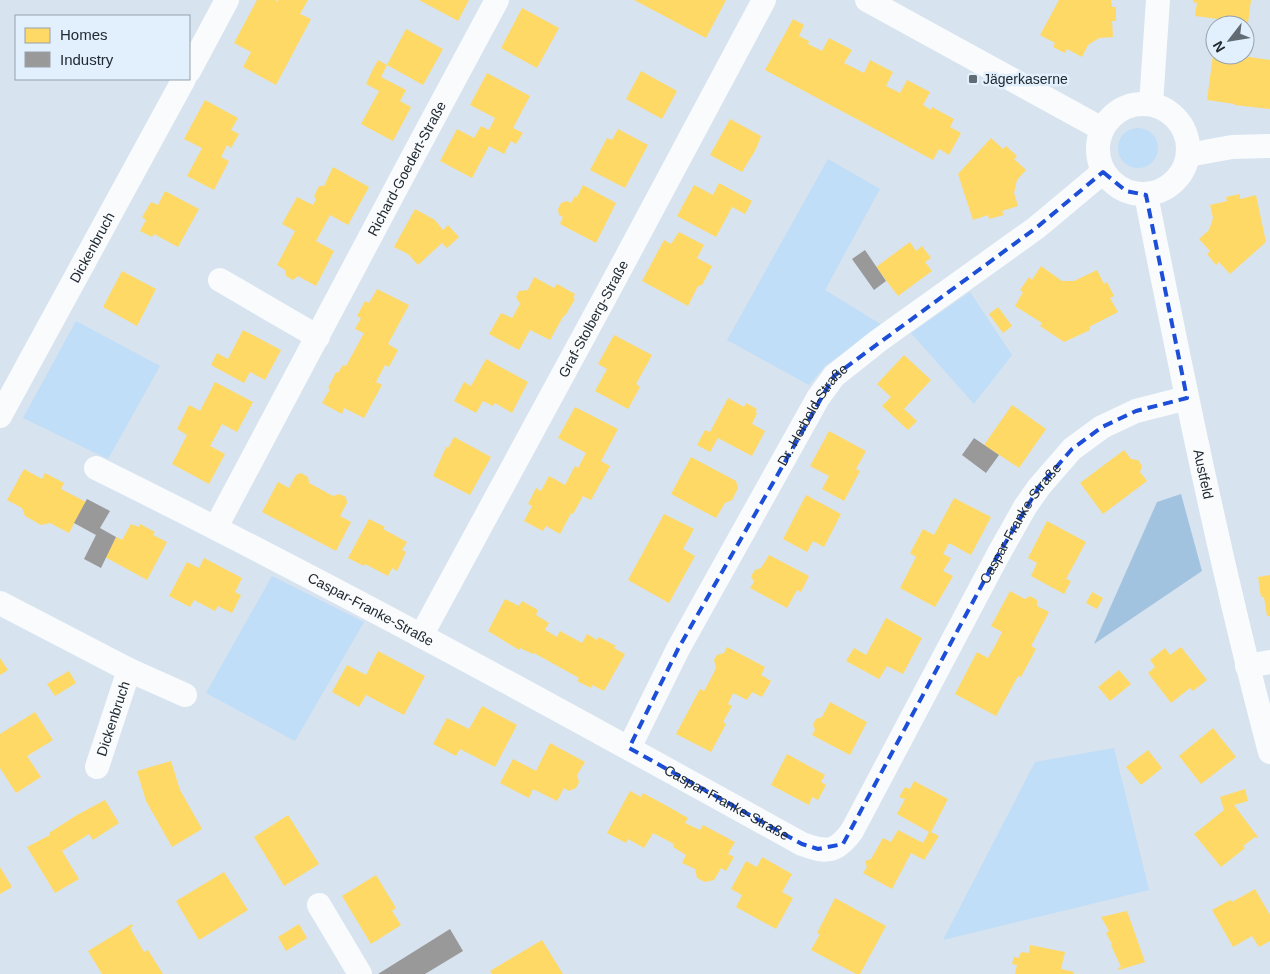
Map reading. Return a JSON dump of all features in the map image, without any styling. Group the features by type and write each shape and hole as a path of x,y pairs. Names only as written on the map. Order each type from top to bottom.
{"street":[{"path":"190,69 227,0"},
{"name":"Richard-Goedert-Straße","path":"216,527 497,0"},
{"name":"Graf-Stolberg-Straße","path":"421,636 764,0"},
{"path":"867,0 1102,129"},
{"path":"1151,104 1158,0"},
{"name":"Dickenbruch","path":"0,416 183,80"},
{"path":"1151,104 1164,109 1175,117 1183,128 1188,141 1188,155 1184,170 1174,182 1161,191 1146,195 1126,191 1113,183 1103,172 1097,146 1102,129 1108,119 1118,111 1128,106 1151,104"},
{"path":"1188,155 1232,148 1270,146"},
{"name":"Dr.-Herbold-Straße","path":"629,748 678,649 818,398 834,376 878,341 1036,228 1103,172"},
{"name":"Austfeld","path":"1146,195 1187,398 1247,666 1270,752"},
{"path":"220,280 318,337"},
{"name":"Caspar-Franke-Straße","path":"96,468 216,527 421,636 802,844 818,850 830,850 842,844 852,831 998,555 1040,487 1072,449 1102,427 1136,411 1187,398"},
{"name":"Dickenbruch","path":"0,603 129,670 185,696"},
{"path":"1247,666 1270,662"},
{"name":"Dickenbruch","path":"97,766 129,670"},
{"path":"319,905 360,974"}],"highlighted area":[{"path":"1103,172 1126,191 1146,195 1187,398 1136,411 1102,427 1072,449 1039,487 998,555 843,844 818,849 802,844 629,748 678,649 834,376 1036,228"}],"shaded area":[{"path":"1138,128 1152,134 1158,148 1152,162 1138,168 1124,162 1118,148 1124,134"},
{"path":"828,159 880,189 825,290 882,325 825,366 809,385 727,340"},
{"path":"970,292 1012,355 974,404 911,333"},
{"path":"76,321 160,366 108,459 23,418"},
{"path":"1181,494 1202,571 1094,644 1157,502"},
{"path":"272,576 364,622 295,741 206,693"},
{"path":"1114,748 1149,890 943,940 1035,762"}],"building: Homes":[{"path":"257,0 275,0 278,2 278,0 308,0 300,14 311,19 276,85 243,67 251,52 234,43"},
{"path":"419,0 469,0 458,21"},
{"path":"634,0 726,0 706,38"},
{"path":"1059,0 1111,0 1112,7 1116,7 1116,21 1112,21 1113,37 1099,38 1088,45 1082,57 1067,49 1065,53 1053,47 1055,43 1040,35"},
{"path":"1193,0 1251,0 1249,15 1205,15 1205,17 1195,16 1197,3 1193,2"},
{"path":"522,8 559,28 537,68 501,48"},
{"path":"793,19 804,25 799,36 809,41 808,44 822,51 829,38 852,50 844,63 864,73 870,60 893,72 886,86 900,93 907,80 930,92 923,105 931,110 932,107 954,119 950,127 961,133 949,155 939,149 933,160 765,70"},
{"path":"406,29 443,49 423,85 387,65"},
{"path":"1255,58 1270,60 1270,109 1207,100 1212,65 1255,65"},
{"path":"378,60 387,65 381,77 406,90 400,101 411,107 393,141 361,124 379,91 366,84"},
{"path":"641,71 677,91 662,119 626,99"},
{"path":"487,73 530,96 513,128 523,133 516,144 511,141 504,154 489,146 472,178 440,161 457,129 474,138 481,126 489,130 495,118 470,105"},
{"path":"205,100 238,118 231,130 239,134 231,148 227,145 221,157 229,161 214,190 187,176 202,148 184,139"},
{"path":"730,119 761,136 756,149 742,172 710,155"},
{"path":"618,129 648,145 625,188 590,170 607,138 612,140"},
{"path":"991,138 1003,149 1006,146 1017,156 1014,159 1026,170 1017,180 1014,193 1018,206 1002,211 1004,215 989,219 988,215 973,220 958,174"},
{"path":"333,167 369,187 348,225 330,215 316,241 334,251 316,286 298,276 293,280 286,276 285,270 277,265 295,231 282,224 297,197 313,205 316,199 314,196 319,186 324,186"},
{"path":"719,183 752,201 745,214 732,207 716,237 677,216 694,185 713,195"},
{"path":"583,185 616,203 596,243 560,224 563,217 559,215 558,209 561,203 567,201 571,203 575,196 577,197"},
{"path":"165,191 199,209 178,247 154,234 152,237 140,231 146,220 142,217 151,202 158,205"},
{"path":"1240,194 1240,199 1256,195 1266,242 1230,274 1219,262 1216,265 1207,254 1210,251 1199,239 1209,230 1213,218 1210,205 1227,201 1226,197"},
{"path":"415,209 435,220 443,230 448,225 459,237 447,248 442,243 418,265 408,254 394,247"},
{"path":"679,232 704,245 697,258 712,266 702,285 698,286 688,306 642,281 664,240 671,244"},
{"path":"910,242 916,251 922,246 931,258 925,262 932,271 898,296 876,267"},
{"path":"1041,266 1062,281 1074,281 1097,270 1104,284 1107,282 1114,296 1110,298 1118,312 1089,327 1090,330 1064,342 1040,326 1042,323 1015,306 1023,292 1020,290 1029,277 1032,280"},
{"path":"122,271 156,289 137,326 103,307"},
{"path":"534,277 554,288 557,284 575,294 573,298 575,299 550,340 530,330 519,350 489,334 501,313 512,318 520,304 516,297 519,291 528,290"},
{"path":"377,289 409,305 388,344 398,350 389,367 385,365 376,382 382,385 364,418 344,408 342,414 322,403 330,389 328,388 336,372 338,373 343,365 346,366 364,333 355,329 361,318 357,316 365,301 369,303"},
{"path":"998,307 1012,326 1003,333 989,314"},
{"path":"243,330 281,350 265,380 250,372 244,383 211,365 217,353 228,359"},
{"path":"614,335 652,355 636,384 640,387 628,409 595,391 607,369 598,364"},
{"path":"904,355 931,380 904,409 917,421 908,430 882,406 891,397 877,384"},
{"path":"486,359 528,382 512,413 495,403 493,406 483,401 476,413 454,401 464,382 471,386"},
{"path":"215,382 253,402 237,432 222,424 210,446 225,454 209,484 172,464 187,435 177,429 189,405 200,411"},
{"path":"728,398 744,407 746,403 757,409 752,424 765,431 752,456 718,438 710,452 697,445 705,430 710,432"},
{"path":"1012,405 1046,429 1019,468 984,445"},
{"path":"575,407 618,429 601,461 610,466 591,500 583,496 560,534 546,526 543,531 524,521 532,506 528,504 536,488 541,491 549,476 565,485 575,466 578,468 586,453 558,438"},
{"path":"829,431 866,451 856,469 860,471 844,501 822,489 829,476 810,466"},
{"path":"454,437 491,457 470,495 433,476 446,447 448,448"},
{"path":"1124,450 1131,459 1138,460 1142,466 1140,472 1147,481 1103,514 1080,483"},
{"path":"691,457 736,481 738,488 732,500 725,503 716,518 671,494"},
{"path":"24,469 42,479 45,473 64,483 61,489 86,502 69,533 50,523 41,525 25,516 22,508 7,500"},
{"path":"301,473 308,477 309,483 333,496 339,494 346,497 347,503 340,516 351,522 336,551 262,512 278,482 289,488 296,475"},
{"path":"806,495 841,514 824,547 813,541 807,552 783,539"},
{"path":"954,498 991,517 971,555 949,543 943,554 951,558 943,571 953,576 935,607 900,588 916,557 910,553 923,529 934,535"},
{"path":"664,514 694,529 683,549 695,556 669,603 628,580"},
{"path":"369,519 407,542 402,550 406,552 397,571 392,568 388,576 365,564 364,566 348,558"},
{"path":"1047,521 1086,542 1066,579 1071,581 1064,594 1031,576 1037,563 1028,558"},
{"path":"131,524 139,527 140,524 155,532 153,535 167,542 147,580 105,557 116,537 122,540"},
{"path":"769,555 809,576 801,592 797,590 787,608 750,588 754,582 751,576 755,570 761,568"},
{"path":"204,558 242,578 235,592 241,595 232,613 218,606 215,611 194,600 190,607 169,596 187,562 199,568"},
{"path":"1270,575 1270,616 1267,616 1264,597 1261,597 1258,577"},
{"path":"1010,591 1025,599 1030,596 1037,600 1037,606 1049,612 1031,646 1036,649 1021,677 1018,676 996,716 955,694 977,652 988,658 996,644 1002,632 991,626"},
{"path":"1092,592 1103,598 1097,609 1086,603"},
{"path":"505,599 519,606 522,601 538,610 536,615 549,623 545,630 557,637 560,631 582,643 587,634 597,640 599,637 616,646 614,648 625,654 604,691 592,685 591,688 577,681 579,678 534,653 520,648 519,650 488,631"},
{"path":"886,618 922,638 903,674 887,666 879,679 846,661 854,648 866,655"},
{"path":"727,647 765,667 761,675 771,681 762,697 752,692 747,700 733,693 728,704 732,706 723,722 726,724 711,752 676,734 700,689 704,691 710,680 716,668 714,660 717,655 724,653"},
{"path":"1181,647 1207,680 1193,691 1190,688 1171,703 1148,673 1155,667 1150,660 1165,648 1170,655"},
{"path":"378,651 425,676 404,715 366,695 359,707 332,692 347,665 366,675"},
{"path":"0,658 8,670 0,675"},
{"path":"1119,670 1131,684 1110,701 1098,687"},
{"path":"69,671 76,683 55,696 47,684"},
{"path":"830,702 867,722 850,755 812,735 815,730 813,724 816,719 822,717"},
{"path":"482,706 517,725 495,767 460,749 456,756 433,744 447,718 469,729"},
{"path":"35,712 53,740 27,756 41,777 16,793 0,768 0,734"},
{"path":"1213,728 1236,757 1201,784 1179,756"},
{"path":"550,743 585,762 577,775 579,782 576,788 569,791 564,788 557,801 533,789 529,798 500,783 513,759 536,771"},
{"path":"1148,750 1162,768 1141,785 1126,767"},
{"path":"787,754 825,775 821,782 826,785 818,800 812,797 809,805 771,785"},
{"path":"171,761 180,790 202,829 172,847 146,801 137,771"},
{"path":"914,781 948,799 931,832 939,836 924,860 911,853 892,889 863,873 867,867 865,861 871,859 883,838 891,842 898,830 923,843 929,832 897,814 905,799 899,797 905,787 910,789"},
{"path":"1245,789 1248,801 1234,805 1258,837 1255,837 1243,846 1245,848 1221,867 1194,834 1224,810 1220,797"},
{"path":"630,791 641,797 643,793 688,818 685,823 700,830 703,825 735,842 728,854 734,857 726,871 721,868 714,880 705,882 697,878 695,869 682,863 686,855 673,847 674,844 653,833 644,848 628,839 626,843 607,833"},
{"path":"105,800 119,823 93,840 89,834 62,851 79,879 55,893 27,847 50,835 49,833 77,815"},
{"path":"288,815 319,864 284,886 254,837"},
{"path":"762,857 792,874 782,892 793,898 776,929 736,907 742,895 731,889 746,861 757,867"},
{"path":"0,867 12,887 0,894"},
{"path":"224,872 248,910 199,940 176,901"},
{"path":"376,875 396,908 392,911 401,925 371,944 342,896"},
{"path":"1255,889 1270,915 1270,941 1259,947 1252,936 1233,947 1212,910 1230,900 1232,902"},
{"path":"835,898 886,926 860,974 856,974 811,950 820,934 817,933"},
{"path":"1127,911 1145,962 1119,970 1118,968 1121,967 1106,933 1109,931 1101,917"},
{"path":"132,924 133,926 130,928 144,952 148,950 163,974 102,974 88,951"},
{"path":"299,924 307,938 286,951 278,937"},
{"path":"542,940 563,974 492,974 490,971"},
{"path":"1030,945 1065,952 1061,969 1074,972 1073,974 1015,974 1017,965 1012,964 1014,957 1019,958 1021,952 1029,953"}],"building: Industry":[{"path":"865,250 886,281 874,290 852,259"},
{"path":"974,438 999,455 986,473 962,455"},
{"path":"87,499 110,511 100,528 116,537 101,568 84,559 96,535 74,523"},
{"path":"450,929 463,951 425,974 378,974"}],"place":[{"name":"Jägerkaserne","path":"973,79"}]}
